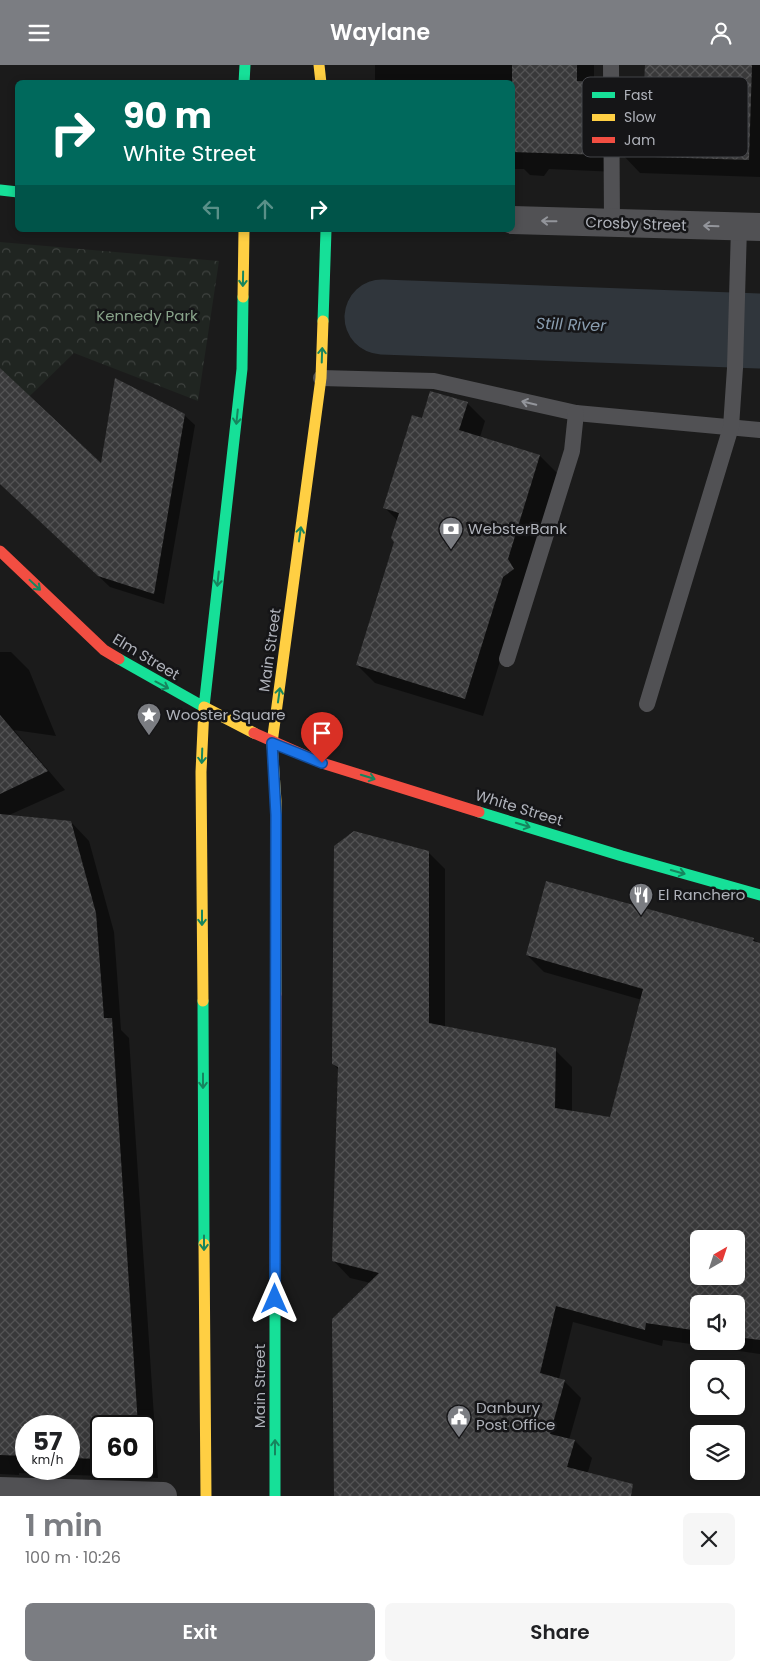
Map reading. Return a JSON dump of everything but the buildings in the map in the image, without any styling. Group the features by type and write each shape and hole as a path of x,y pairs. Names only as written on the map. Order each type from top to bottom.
{"main road":[{"path":"244,80 245,65"},
{"path":"319,65 321,80"},
{"path":"0,190 15,191"},
{"path":"206,1496 201,782 204,707 242,369 244,232"},
{"name":"Main Street","path":"275,1496 276,818 272,743 321,378 326,232"},
{"name":"Elm Street","path":"0,551 104,650 152,679 272,743"},
{"name":"White Street","path":"272,743 322,763 613,853 760,895"}],"street":[{"name":"Crosby Street","path":"515,220 750,227"},
{"path":"0,1491 163,1496"}],"lane":[{"path":"612,157 612,223"},
{"path":"647,704 730,427 736,369 738,290 750,227"},
{"path":"321,378 434,381 576,413 760,430"},
{"path":"507,659 572,451 576,413"}],"green space":[{"name":"Kennedy Park","path":"0,242 219,261 198,401 74,353 0,425"}],"waterway":[{"name":"Still River","path":"382,317 760,331"}],"traffic: fast":[{"path":"244,80 245,65"},
{"path":"0,190 15,192"},
{"path":"323,321 326,232"},
{"path":"119,659 204,707 242,369 243,297"},
{"path":"479,812 622,856 760,895"},
{"path":"203,1001 204,1244"},
{"path":"275,1271 275,1496"}],"traffic: slow":[{"path":"319,65 321,80"},
{"path":"243,297 244,232"},
{"path":"272,743 321,378 323,321"},
{"path":"203,1001 201,772 204,707 254,733"},
{"path":"272,743 276,801 276,994"},
{"path":"204,1244 206,1496"}],"traffic: jam":[{"path":"0,551 104,650 119,659"},
{"path":"254,733 322,763 479,812"},
{"path":"275,1271 276,994"}],"place":[{"name":"WebsterBank","path":"451,550"},
{"name":"Wooster Square","path":"149,736"},
{"name":"El Ranchero","path":"641,916"},
{"name":"Danbury Post Office","path":"459,1438"}],"route":[{"path":"275,1299 276,801 272,743 322,763"}]}
